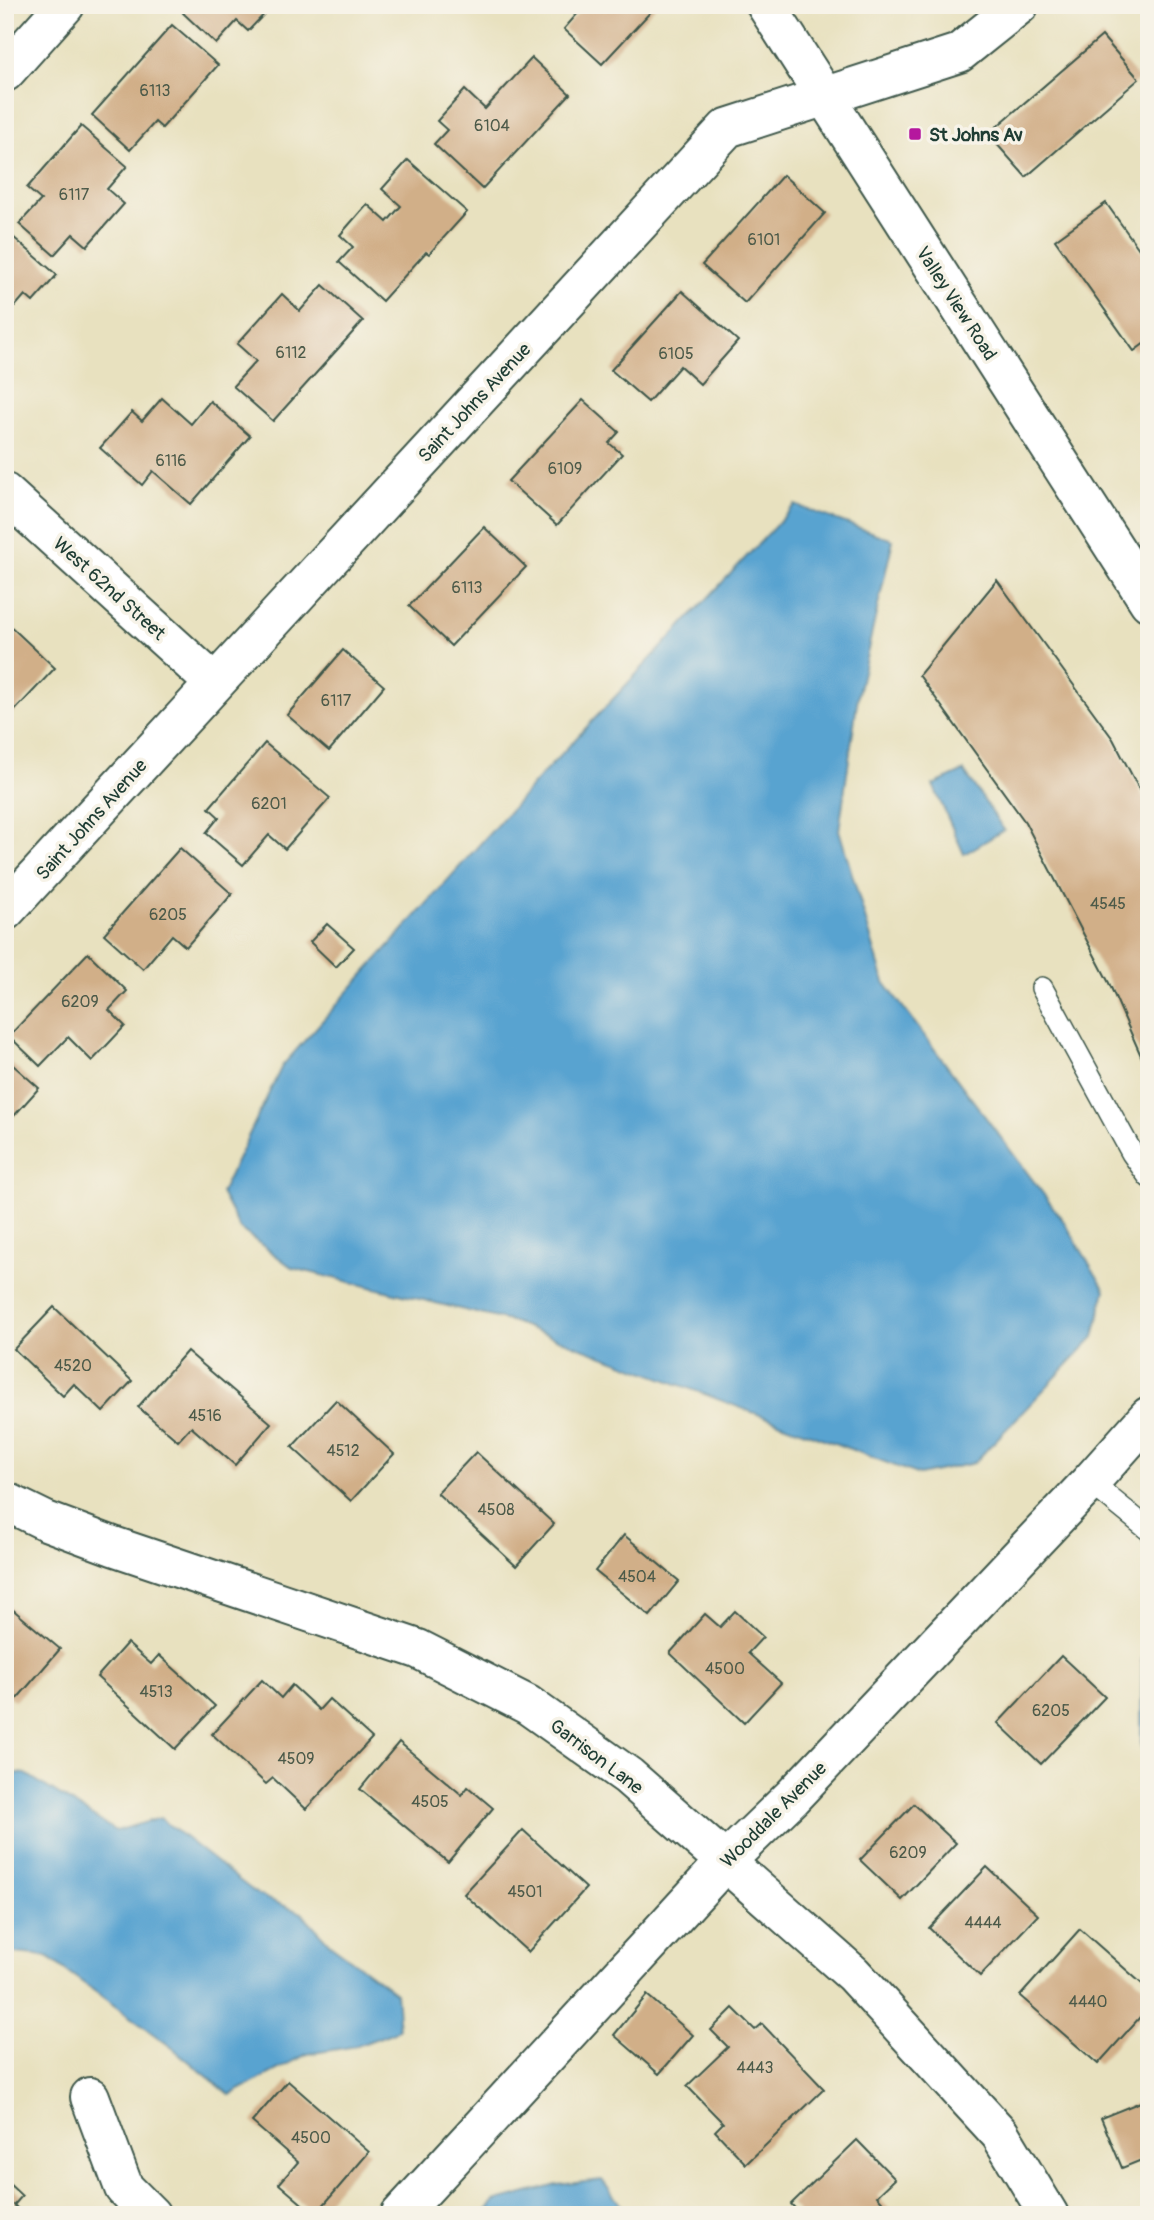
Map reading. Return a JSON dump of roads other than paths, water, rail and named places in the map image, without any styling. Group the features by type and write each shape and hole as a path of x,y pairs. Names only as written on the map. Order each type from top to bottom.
{"street":[{"path":"5,72 65,5"},
{"name":"Valley View Road","path":"766,5 1149,602"},
{"name":"Saint Johns Avenue","path":"5,911 727,128 959,53 1019,5"},
{"name":"West 62nd Street","path":"5,493 214,683"},
{"name":"Wooddale Avenue","path":"400,2215 725,1862 801,1787 1090,1482 1149,1416"},
{"name":"Garrison Lane","path":"5,1501 79,1534 418,1649 528,1705 628,1776 853,1974 1000,2134 1049,2215"},
{"path":"90,2097 124,2188 151,2215"}],"lane":[{"path":"1042,988 1132,1153 1149,1177"},
{"path":"1090,1482 1149,1530"}],"water":[{"path":"795,505 893,540 859,689 839,830 884,982 1065,1223 1105,1290 1094,1337 974,1463 919,1475 513,1322 293,1268 240,1229 221,1193 282,1066 538,779"},
{"path":"964,771 1004,830 964,854 933,785"},
{"path":"1149,1652 1149,1766 1141,1743 1142,1658"},
{"path":"5,1772 26,1774 116,1831 160,1818 258,1895 302,1913 330,1944 396,1993 399,2030 357,2046 307,2054 230,2095 170,2046 46,1956 5,1952"},
{"path":"602,2180 628,2215 483,2215 494,2202 557,2185"}],"place":[{"name":"St Johns Av","path":"915,134"}]}
